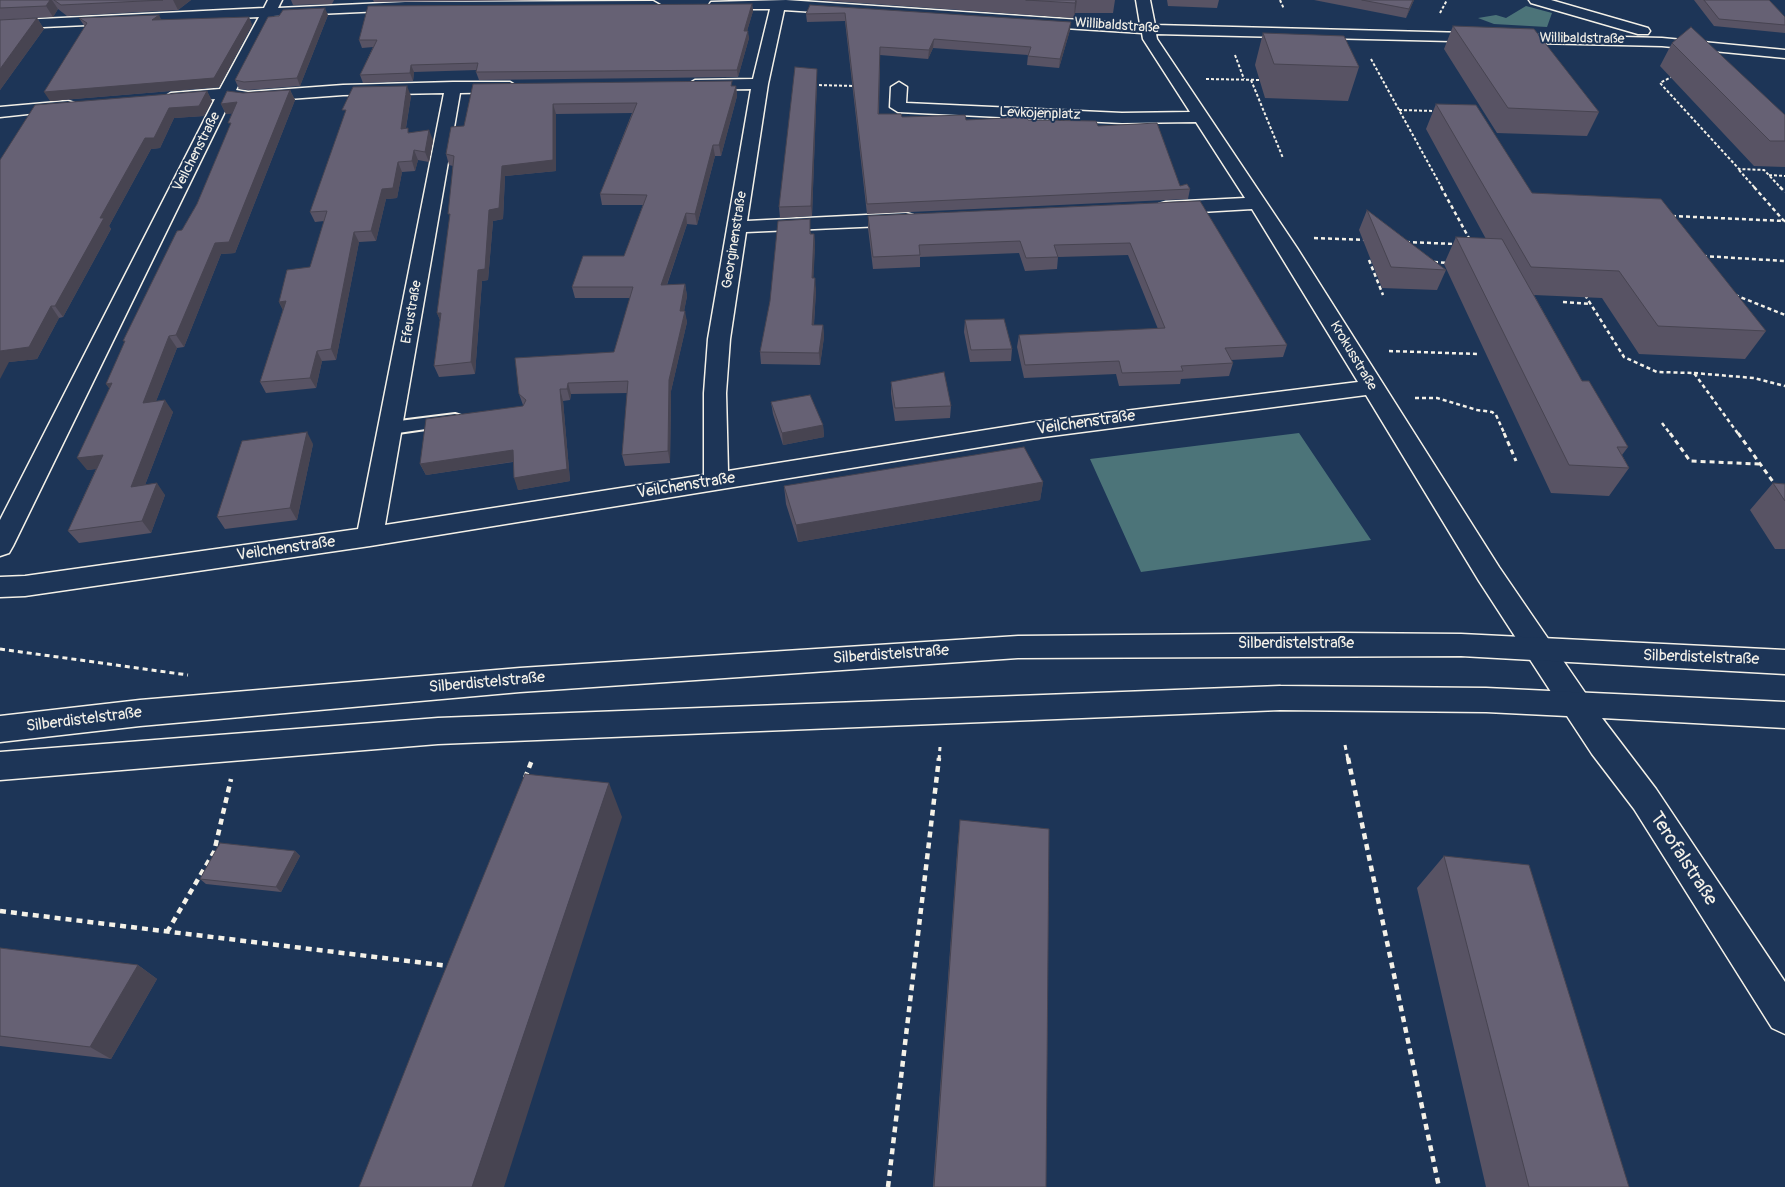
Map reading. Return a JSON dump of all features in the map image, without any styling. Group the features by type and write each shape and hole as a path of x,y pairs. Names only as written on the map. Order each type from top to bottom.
{"street":[{"name":"Krokusstraße","path":"1143,0 1150,39 1279,237 1538,650 1577,706"},
{"path":"1536,0 1560,3 1641,30 1662,42"},
{"name":"Willibaldstraße","path":"702,5 778,2 1147,29 1662,42 1785,54"},
{"name":"Georginenstraße","path":"716,482 715,393 719,339 760,84 778,2"},
{"path":"0,24 131,18 272,6 664,5"},
{"path":"131,18 145,6"},
{"name":"Veilchenstraße","path":"0,546 226,93 272,6"},
{"path":"681,85 760,84"},
{"path":"159,99 226,93 248,97 343,90 523,86"},
{"name":"Efeustraße","path":"370,537 453,87"},
{"name":"Levkojenplatz","path":"899,87 898,107 1122,118 1201,117"},
{"path":"7,116 82,105"},
{"path":"1147,208 1257,204"},
{"path":"737,227 922,219"},
{"name":"Veilchenstraße","path":"0,587 25,586 370,537 1036,430 1376,392"},
{"name":"Silberdistelstraße","path":"0,729 140,713 520,680 1018,646 1461,645 1785,662"},
{"path":"0,766 438,730 1280,698 1486,700 1785,715"},
{"name":"Terofalstraße","path":"1577,706 1603,745 1644,799 1785,1015"}],"lane":[{"path":"390,428 469,418"}],"path":[{"path":"1356,34 1472,245"},
{"path":"1662,42 1683,71 1660,83 1785,221"},
{"path":"1176,78 1265,80"},
{"path":"1250,80 1284,158"},
{"path":"760,84 899,87"},
{"path":"1398,110 1444,112"},
{"path":"1739,169 1764,170 1785,192"},
{"path":"1769,176 1785,176"},
{"path":"1668,215 1785,221"},
{"path":"1279,237 1368,240"},
{"path":"1408,248 1405,242 1463,244"},
{"path":"1700,256 1785,261"},
{"path":"1378,260 1369,260 1383,295"},
{"path":"1433,262 1453,263"},
{"path":"1581,288 1624,357 1658,372 1754,378 1785,386"},
{"path":"1728,293 1760,303 1785,315"},
{"path":"1563,302 1591,304"},
{"path":"1389,351 1476,354"},
{"path":"1694,373 1781,494"},
{"path":"1376,392 1436,398 1477,410 1492,412 1496,414 1516,461"},
{"path":"1662,423 1690,462 1760,464"},
{"path":"0,649 196,676"},
{"path":"522,786 543,726"},
{"path":"168,932 214,852 230,780 245,745"},
{"path":"1345,745 1439,1187"},
{"path":"888,1187 940,747"},
{"path":"0,911 450,966"},
{"path":"446,976 453,957"}],"green space":[{"path":"1526,6 1552,13 1547,27 1494,24 1478,18 1496,15 1506,18"},
{"path":"1299,433 1371,540 1141,572 1090,459"}],"building":[{"path":"0,0 50,0 46,6 0,8"},
{"path":"54,0 163,0 61,5"},
{"path":"1026,0 1076,0 1075,3"},
{"path":"1362,0 1413,0 1409,9"},
{"path":"1704,0 1769,0 1785,17 1785,25 1719,19"},
{"path":"752,4 744,31 748,31 737,70 476,72 478,63 411,65 410,73 360,75 377,40 359,40 368,6"},
{"path":"810,5 1071,22 1060,59 1028,56 1031,47 934,39 929,50 880,47 878,114 901,114 902,117 965,115 966,120 1026,117 1028,120 1096,121 1098,126 1157,123 1180,186 1187,184 1190,189 867,204 845,13 806,14"},
{"path":"325,8 297,78 244,82 235,80 268,17 279,16 283,10"},
{"path":"159,15 152,20 249,17 214,78 44,92 87,23 79,18"},
{"path":"37,18 0,69 0,20"},
{"path":"1453,26 1534,29 1599,112 1508,108"},
{"path":"1691,27 1785,115 1785,141 1770,141 1672,43"},
{"path":"1263,33 1344,36 1359,67 1274,64"},
{"path":"795,67 817,69 811,206 779,207"},
{"path":"732,81 731,86 736,86 719,145 713,145 695,214 686,213 661,285 685,284 680,311 685,311 669,380 668,451 622,455 628,381 568,383 567,389 560,389 567,469 514,478 513,450 420,464 426,419 523,406 526,400 519,394 515,358 614,352 633,287 572,287 583,256 624,256 647,195 600,194 637,103 553,104 553,160 502,166 499,208 489,210 485,269 478,270 471,362 434,366 441,313 437,313 450,214 448,214 454,156 446,154 451,127 464,126 473,84"},
{"path":"407,86 401,129 408,128 408,133 429,130 425,152 414,150 412,161 398,162 393,188 382,189 371,231 354,232 331,349 317,351 310,378 260,382 286,301 279,302 287,270 310,267 327,211 310,212 346,110 342,110 353,87"},
{"path":"290,90 229,242 215,243 176,335 169,336 143,403 165,400 131,487 157,483 142,521 68,531 103,455 77,458 112,383 106,384 125,341 123,341 177,231 182,230 197,204 231,123 228,123 237,102 221,104 227,91 243,93"},
{"path":"207,91 199,106 169,108 154,138 145,138 100,218 104,218 55,306 51,306 29,347 0,351 0,160 35,105"},
{"path":"1436,104 1476,105 1532,193 1661,199 1766,331 1658,326 1619,271 1531,267"},
{"path":"1200,201 1287,345 1225,348 1233,363 1181,366 1183,371 1122,373 1119,361 1025,365 1019,335 1165,328 1130,243 1054,245 1058,257 1026,258 1020,241 919,245 920,255 873,257 868,216"},
{"path":"1367,210 1446,270 1391,267"},
{"path":"810,219 810,234 814,234 812,278 815,278 812,325 823,325 819,353 760,352 770,301 778,221"},
{"path":"1456,237 1502,239 1582,381 1589,381 1628,447 1617,447 1629,468 1569,465"},
{"path":"1004,319 1012,349 971,350 965,320"},
{"path":"944,372 951,406 895,408 891,382"},
{"path":"810,395 823,425 782,433 771,402"},
{"path":"307,432 290,508 217,517 242,441"},
{"path":"1024,447 1043,482 796,525 784,486"},
{"path":"1773,483 1785,484 1785,501"},
{"path":"525,774 609,783 472,1187 359,1187 430,1007"},
{"path":"960,820 1049,829 1046,1187 934,1187"},
{"path":"220,843 295,851 276,887 200,879"},
{"path":"1444,856 1529,865 1629,1187 1529,1187"},
{"path":"0,948 138,965 90,1047 0,1036"}]}
